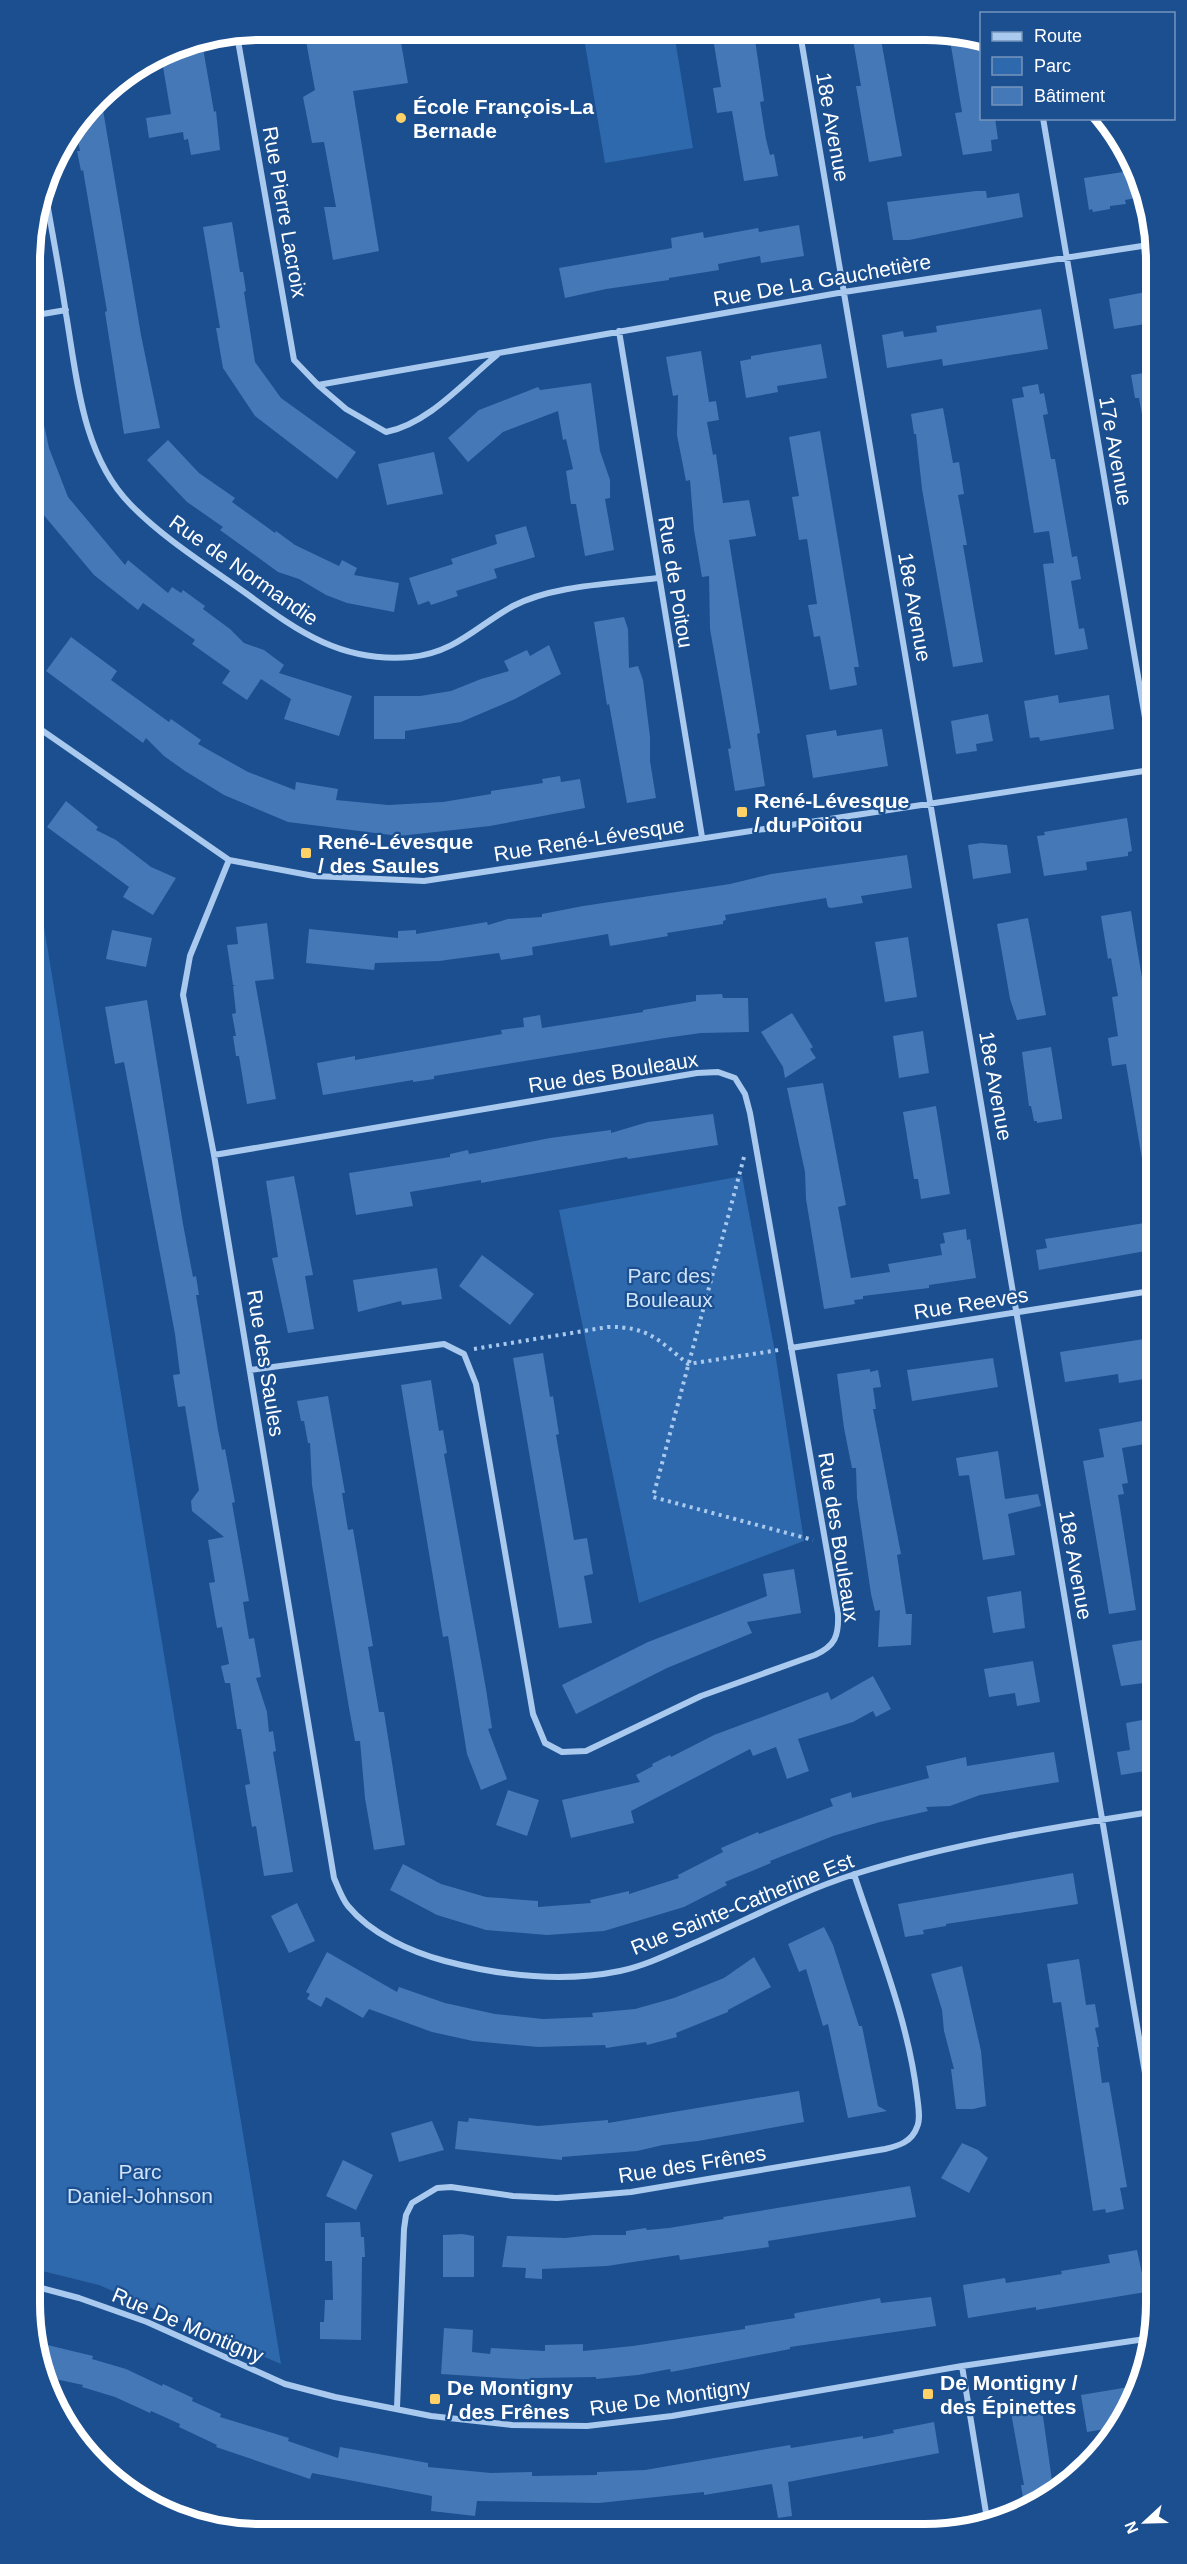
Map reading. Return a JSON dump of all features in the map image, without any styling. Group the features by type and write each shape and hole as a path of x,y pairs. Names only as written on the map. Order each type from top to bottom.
{"street":[{"name":"18e Avenue","path":"801,40 932,803 1146,2084"},
{"name":"Rue Pierre Lacroix","path":"238,42 294,360 318,385"},
{"name":"17e Avenue","path":"1044,120 1146,717"},
{"name":"Rue de Normandie","path":"48,206 86,424 104,467 128,503 154,527 295,630 327,645 369,656 412,657 443,649 473,634 513,606 551,592 658,578"},
{"name":"Rue De La Gauchetière","path":"318,385 844,292 1146,245"},
{"path":"40,314 66,310"},
{"name":"Rue de Poitou","path":"619,331 702,837"},
{"name":"Rue De La Gauchetière","path":"318,385 346,409 386,432 403,429 420,420 497,355"},
{"name":"Rue René-Lévesque","path":"40,729 229,860 314,876 424,881 1146,770"},
{"name":"Rue des Saules","path":"229,860 190,956 183,995 214,1155 334,1878"},
{"name":"Rue des Bouleaux","path":"214,1155 697,1073 718,1072 735,1078 745,1094 752,1125 825,1544 838,1629 835,1642 827,1649 701,1696 586,1751 562,1752 544,1743 533,1714 476,1384 464,1354 458,1351"},
{"name":"Rue Reeves","path":"790,1348 1146,1292"},
{"path":"250,1370 444,1344 458,1351"},
{"name":"Rue Sainte-Catherine Est","path":"334,1878 347,1905 374,1930 424,1956 489,1971 553,1977 621,1970 666,1955 765,1910 855,1874 934,1851 1146,1813"},
{"name":"Rue des Frênes","path":"397,2408 404,2229 406,2215 412,2203 425,2194 437,2188 452,2187 513,2196 557,2198 631,2192 885,2149 899,2146 910,2139 918,2127 914,2071 902,2021 855,1874"},
{"name":"Rue De Montigny","path":"40,2288 79,2298 147,2322 285,2384 472,2422 513,2426 587,2426 672,2416 962,2366 1143,2338"},
{"path":"962,2366 986,2515"}],"path":[{"path":"752,1125 653,1497 825,1544"},
{"path":"458,1351 627,1326 644,1330 688,1364 790,1348"}],"green space":[{"path":"584,40 675,40 693,148 605,163"},
{"name":"Parc Daniel-Johnson","path":"40,903 281,2364 99,2285 40,2270"},
{"name":"Parc des Bouleaux","path":"742,1176 775,1352 804,1541 639,1603 559,1210"}],"building":[{"path":"306,40 401,40 408,83 353,91 379,251 333,260 324,207 336,207 324,142 312,143 303,97 315,90"},
{"path":"713,40 755,40 764,101 760,102 766,139 770,155 774,154 778,176 744,181 732,111 717,113 713,88 721,87"},
{"path":"853,40 881,40 902,156 869,162 856,86 861,86"},
{"path":"950,42 980,47 980,120 995,120 998,139 991,140 992,151 963,155 955,113 962,112"},
{"path":"203,48 214,112 216,111 220,150 191,155 188,139 184,140 183,132 149,138 146,118 171,114 162,64"},
{"path":"103,108 141,335 160,428 124,434 105,312 107,311 83,170 81,171 77,151 80,151 78,139"},
{"path":"1127,171 1137,198 1125,200 1126,204 1110,206 1110,209 1093,212 1092,209 1089,210 1084,178"},
{"path":"986,191 987,198 1019,193 1023,217 909,240 893,240 887,202"},
{"path":"232,222 240,272 243,272 255,362 281,398 356,452 337,479 255,416 223,368 216,328 220,328 203,227"},
{"path":"799,225 804,256 761,263 760,256 718,264 719,270 565,298 559,268 672,248 671,238 703,232 704,238 758,228 759,232"},
{"path":"1146,292 1146,324 1114,329 1109,299"},
{"path":"1041,309 1048,349 943,366 942,359 887,368 882,335 903,331 904,337 937,332 936,326"},
{"path":"821,344 827,378 777,386 778,392 746,398 740,361 751,359 751,356"},
{"path":"701,351 709,402 716,401 719,420 707,422 713,455 716,454 723,503 749,500 756,536 729,540 760,733 757,734 765,786 735,791 728,749 731,748 710,629 709,576 702,577 694,530 690,480 686,481 677,435 678,395 673,396 666,357"},
{"path":"1146,373 1146,437 1139,398 1135,398 1131,375"},
{"path":"591,383 600,451 610,480 610,498 605,499 614,550 585,556 576,504 571,504 566,471 573,469 566,439 563,440 558,411 503,432 468,462 448,438 479,410 538,387 540,390"},
{"path":"1038,384 1040,394 1044,393 1048,414 1043,415 1051,459 1055,459 1072,557 1077,556 1081,579 1071,581 1079,629 1084,628 1088,649 1055,655 1043,564 1054,563 1049,531 1034,533 1012,399 1024,397 1022,387"},
{"path":"40,406 49,448 68,497 125,565 128,560 168,593 172,587 181,593 183,590 205,606 203,609 230,629 244,643 264,650 284,665 279,673 352,696 339,736 284,719 291,699 261,679 247,700 222,683 230,671 192,644 195,640 143,603 138,610 94,575 40,508"},
{"path":"943,408 953,463 959,462 964,494 958,495 967,545 963,545 983,662 953,667 911,414"},
{"path":"820,431 859,667 854,667 857,685 830,690 820,636 814,637 808,605 817,604 807,539 799,540 792,497 799,496 789,437"},
{"path":"168,440 199,473 235,498 232,502 275,533 276,531 295,545 339,566 342,560 357,568 354,575 399,583 394,612 347,603 326,595 299,579 278,572 220,530 223,527 187,502 147,460"},
{"path":"434,452 443,494 387,505 378,464"},
{"path":"526,526 535,557 494,569 497,578 456,591 458,596 431,605 429,601 418,605 409,578 453,564 451,559 497,544 495,535"},
{"path":"624,617 628,629 629,668 638,666 643,680 650,737 650,761 656,798 627,803 609,704 607,705 594,622"},
{"path":"71,637 117,671 111,680 169,722 171,719 201,740 198,744 248,772 295,790 296,782 338,789 336,800 388,805 443,802 491,794 491,791 543,783 542,779 560,776 561,782 580,779 585,808 490,826 399,836 288,822 224,795 185,771 164,756 146,738 143,743 46,671"},
{"path":"549,645 561,674 515,699 461,722 405,731 405,739 374,739 374,696 420,696 451,691 509,671 504,661 527,650 530,656"},
{"path":"1058,695 1059,703 1109,695 1114,729 1040,741 1039,737 1030,738 1024,701"},
{"path":"988,714 993,741 976,744 977,751 956,754 951,721"},
{"path":"882,729 888,766 813,778 806,735 836,730 837,736"},
{"path":"66,801 98,827 96,830 116,840 151,867 176,878 153,915 123,897 129,887 47,827"},
{"path":"1127,818 1132,851 1128,852 1128,856 1086,862 1087,870 1044,876 1037,836 1045,835 1044,832"},
{"path":"981,843 1007,845 1011,873 973,879 968,845"},
{"path":"907,855 912,888 861,896 863,903 831,908 828,907 826,898 725,915 726,920 723,924 667,933 668,936 610,946 608,934 532,947 533,955 501,960 499,953 439,961 375,963 374,970 306,963 309,929 398,938 398,931 416,930 416,934 487,922 488,925 508,919 542,917 542,914 583,906 730,884 771,874"},
{"path":"1131,911 1146,1002 1146,1158 1142,1159 1126,1064 1112,1066 1108,1038 1118,1036 1112,997 1118,996 1111,958 1108,959 1101,916"},
{"path":"1028,918 1046,1015 1017,1020 1010,999 997,924"},
{"path":"267,923 274,979 255,981 276,1099 247,1104 239,1056 236,1056 233,1036 236,1036 232,1014 236,1013 233,986 236,986 233,985 227,945 238,944 236,927"},
{"path":"112,930 152,938 146,967 106,959"},
{"path":"908,937 917,997 885,1002 875,942"},
{"path":"722,994 723,998 748,998 749,1032 701,1033 665,1038 434,1076 434,1079 413,1082 413,1080 323,1095 317,1063 355,1056 355,1060 502,1034 501,1030 524,1027 523,1018 540,1015 542,1028 696,1001 696,995"},
{"path":"147,1000 183,1224 193,1277 196,1276 199,1295 196,1295 218,1430 222,1450 225,1449 235,1502 232,1503 249,1601 243,1602 249,1639 254,1638 261,1677 256,1678 267,1712 269,1732 273,1731 276,1751 273,1752 293,1872 264,1876 256,1826 252,1827 245,1785 250,1784 241,1729 237,1729 230,1683 225,1683 221,1666 229,1664 222,1627 217,1628 209,1583 215,1582 208,1540 224,1537 192,1511 191,1501 199,1490 185,1406 178,1407 173,1375 180,1374 175,1334 124,1062 115,1064 105,1007"},
{"path":"792,1013 813,1047 810,1049 816,1058 785,1078 783,1067 761,1032"},
{"path":"923,1031 929,1073 899,1078 893,1036"},
{"path":"1051,1047 1062,1119 1037,1123 1034,1121 1031,1106 1029,1106 1022,1052"},
{"path":"823,1083 846,1205 838,1207 851,1278 890,1272 888,1264 942,1255 940,1244 945,1243 943,1233 966,1229 967,1240 970,1239 976,1278 929,1285 929,1288 863,1296 863,1299 854,1300 855,1304 824,1309 806,1199 805,1172 787,1088"},
{"path":"936,1106 950,1194 921,1199 918,1179 914,1179 903,1112"},
{"path":"713,1114 718,1145 628,1159 627,1157 481,1183 481,1180 410,1192 413,1206 356,1215 349,1173 450,1157 450,1154 468,1150 469,1154 550,1138 611,1130 611,1133 648,1122"},
{"path":"294,1176 313,1275 305,1276 314,1329 288,1333 272,1258 278,1257 266,1181"},
{"path":"1146,1223 1146,1251 1039,1270 1036,1250 1047,1248 1045,1239"},
{"path":"482,1255 534,1294 510,1325 459,1286"},
{"path":"437,1268 442,1299 402,1305 401,1301 358,1312 353,1280"},
{"path":"1146,1339 1146,1379 1119,1383 1118,1374 1065,1382 1060,1352"},
{"path":"543,1353 550,1397 553,1396 559,1434 556,1435 574,1540 587,1538 593,1574 584,1576 592,1623 559,1628 513,1358"},
{"path":"993,1358 998,1387 912,1401 907,1370"},
{"path":"870,1369 870,1372 878,1370 881,1387 873,1388 876,1409 873,1409 901,1554 897,1555 906,1614 912,1614 911,1645 878,1647 880,1610 875,1611 871,1594 857,1498 856,1468 852,1468 844,1428 837,1374"},
{"path":"431,1380 439,1431 443,1430 447,1453 444,1454 486,1689 492,1728 488,1729 507,1779 481,1790 467,1754 448,1636 443,1637 401,1385"},
{"path":"328,1396 345,1493 342,1493 348,1530 353,1529 373,1646 368,1647 379,1712 384,1712 405,1845 374,1850 365,1798 360,1741 355,1741 312,1485 310,1443 308,1443 304,1421 301,1421 297,1401"},
{"path":"1142,1421 1145,1444 1122,1448 1128,1483 1122,1484 1124,1494 1118,1495 1136,1610 1109,1614 1083,1461 1104,1457 1099,1429"},
{"path":"998,1451 1005,1499 1038,1494 1041,1506 1008,1514 1015,1555 983,1560 969,1475 959,1476 956,1458"},
{"path":"794,1569 801,1613 747,1622 752,1633 667,1668 576,1714 562,1685 648,1642 767,1596 763,1574"},
{"path":"1021,1591 1025,1628 993,1633 987,1597"},
{"path":"1146,1639 1146,1683 1121,1686 1112,1645"},
{"path":"1033,1661 1040,1702 1017,1706 1015,1693 989,1697 984,1669"},
{"path":"873,1676 891,1709 876,1717 873,1711 853,1722 798,1739 809,1771 787,1779 776,1747 753,1756 750,1749 631,1811 634,1823 571,1838 562,1800 640,1782 636,1775 670,1755 671,1757 714,1735 828,1692 831,1700"},
{"path":"1146,1719 1146,1771 1121,1775 1117,1752 1130,1750 1126,1723"},
{"path":"1054,1752 1059,1782 980,1795 950,1806 926,1807 928,1811 833,1836 725,1882 727,1885 684,1907 604,1931 547,1935 486,1930 437,1915 390,1890 403,1864 441,1884 486,1897 538,1901 538,1907 591,1903 590,1900 629,1891 629,1894 679,1878 678,1875 723,1852 721,1848 758,1832 759,1834 833,1806 830,1799 851,1792 852,1798 929,1778 926,1766 966,1757 967,1766"},
{"path":"508,1790 539,1800 527,1836 496,1825"},
{"path":"1073,1873 1078,1904 946,1924 946,1926 923,1930 924,1934 905,1937 898,1904"},
{"path":"297,1903 315,1941 289,1953 271,1916"},
{"path":"824,1927 833,1945 859,2026 862,2026 878,2106 887,2111 848,2118 828,2024 823,2026 806,1969 799,1972 788,1944"},
{"path":"327,1952 397,1992 399,1987 445,2003 495,2014 543,2019 593,2017 592,2013 635,2009 674,1998 724,1978 754,1957 771,1987 728,2012 676,2033 677,2037 647,2045 646,2042 606,2048 605,2045 538,2047 473,2041 432,2032 369,2009 363,2018 326,1997 321,2007 307,1999 310,1994 306,1992"},
{"path":"1079,1959 1086,2005 1095,2004 1099,2027 1095,2028 1102,2083 1109,2082 1127,2187 1120,2188 1124,2209 1106,2213 1105,2209 1093,2211 1061,2002 1053,2003 1047,1964"},
{"path":"962,1966 981,2051 986,2106 973,2109 956,2109 951,2069 954,2069 944,2031 942,2010 931,1974"},
{"path":"799,2091 804,2122 698,2141 637,2151 562,2157 562,2160 455,2149 458,2121 468,2122 469,2118 538,2126 608,2120 608,2123"},
{"path":"432,2121 444,2150 399,2162 391,2133"},
{"path":"962,2143 978,2150 988,2158 969,2193 941,2178"},
{"path":"343,2160 373,2175 356,2210 326,2196"},
{"path":"910,2186 916,2217 768,2241 769,2247 680,2260 679,2255 607,2266 542,2269 542,2279 525,2278 526,2268 502,2267 507,2236 565,2238 626,2235 626,2231 669,2228"},
{"path":"360,2222 361,2237 364,2237 365,2257 362,2257 361,2340 320,2339 320,2322 324,2322 325,2300 333,2300 332,2261 325,2261 325,2223"},
{"path":"443,2235 474,2236 474,2277 443,2277"},
{"path":"1137,2250 1146,2292 1036,2310 1036,2307 968,2318 963,2285 1005,2278 1006,2283 1062,2274 1061,2271 1110,2263 1108,2255"},
{"path":"931,2297 936,2326 790,2347 790,2349 671,2372 670,2369 596,2379 596,2377 533,2378 533,2380 441,2374 444,2328 473,2330 472,2352 490,2354 491,2348 545,2351 545,2345 583,2344 583,2351 745,2329 745,2326 795,2318 796,2313 880,2298 881,2303"},
{"path":"45,2344 93,2356 92,2359 126,2369 193,2398 192,2401 221,2414 220,2417 289,2438 288,2441 338,2458 340,2447 428,2463 428,2467 491,2473 532,2472 532,2476 597,2475 597,2472 645,2470 790,2445 791,2448 863,2436 863,2439 934,2422 939,2453 788,2482 792,2516 778,2518 772,2484 704,2495 704,2492 599,2503 477,2501 475,2516 431,2511 432,2496 312,2473 310,2479 216,2447 217,2445 179,2427 180,2424 115,2397 82,2387 83,2385 54,2379"},
{"path":"1130,2387 1106,2429 1087,2432 1081,2395"},
{"path":"1041,2402 1052,2483 1023,2501 1021,2485 1024,2485 1010,2407"}],"place":[{"name":"École François-La Bernade","path":"401,118"},
{"name":"René-Lévesque / du Poitou","path":"742,812"},
{"name":"René-Lévesque / des Saules","path":"306,853"},
{"name":"De Montigny / des Épinettes","path":"928,2394"},
{"name":"De Montigny / des Frênes","path":"435,2399"}]}
